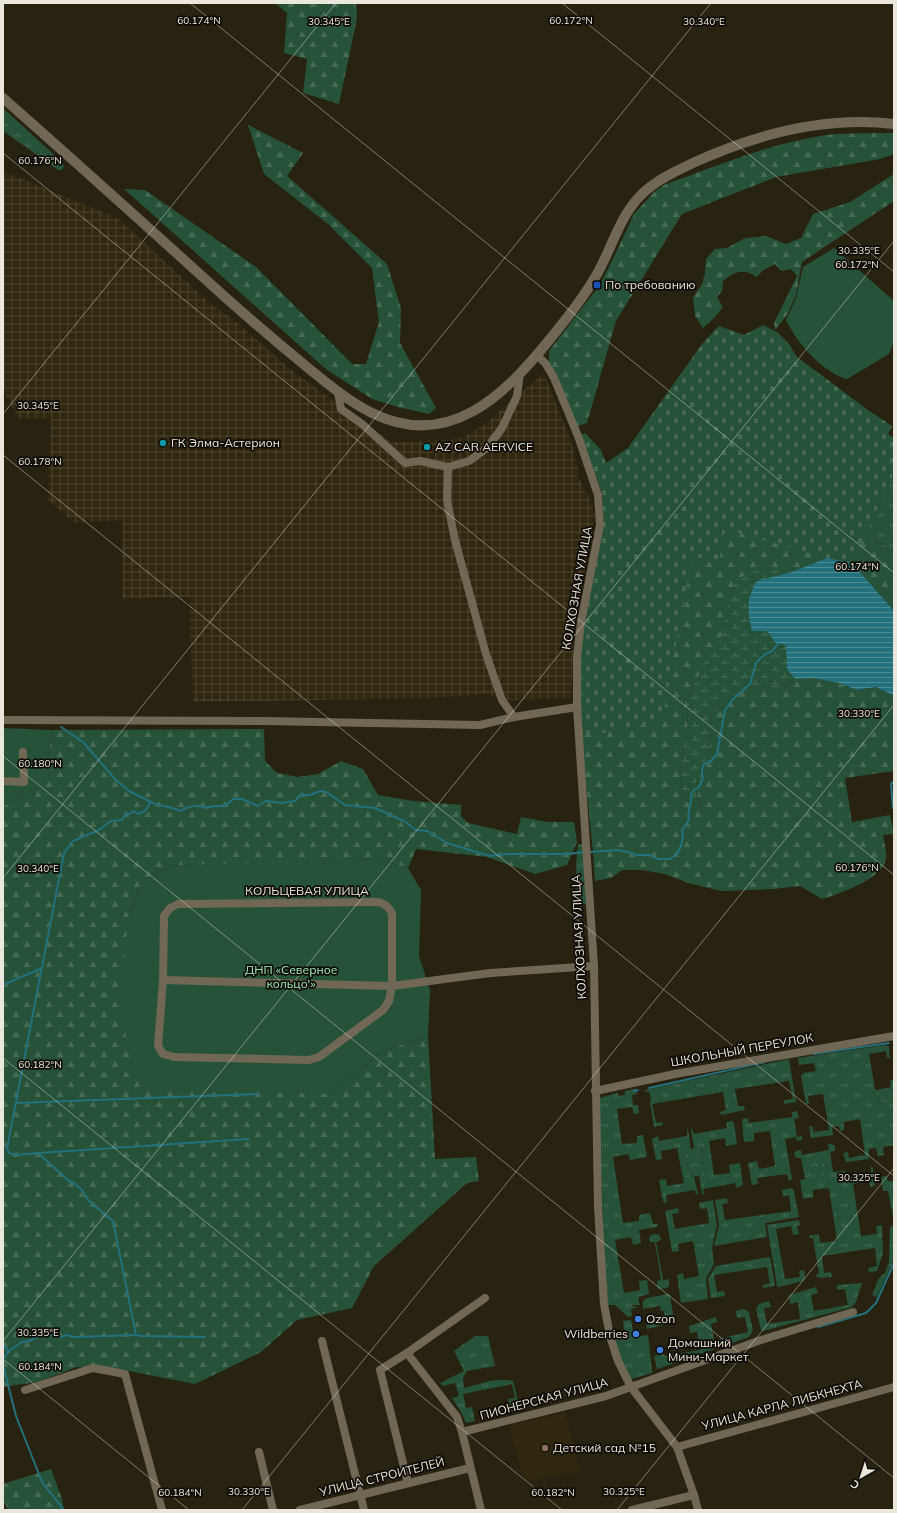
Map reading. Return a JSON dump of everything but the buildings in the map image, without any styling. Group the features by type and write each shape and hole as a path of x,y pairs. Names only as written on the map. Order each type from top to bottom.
{"main road":[{"path":"3,91 74,160"},
{"path":"3,98 269,336 338,392 374,414 411,425 434,425 456,420 478,409 520,373 568,317 597,275 630,209 641,195 654,184 713,154 747,141 781,131 837,122 870,121 894,124"}],"street":[{"name":"КОЛХОЗНАЯ УЛИЦА","path":"537,355 546,364 554,378 578,436 598,495 600,525 581,622 577,657 577,707 594,966 598,1207 604,1304 610,1336 618,1362 631,1387 677,1447 698,1510"},
{"path":"338,392 341,401 341,409 362,424 405,463 420,461 448,467 469,461 487,448 502,428 517,396 520,373"},
{"path":"448,467 447,500 459,556 486,654 502,700 514,717"},
{"path":"3,720 263,721 480,725 514,717 577,707"},
{"path":"3,782 24,782 23,752"},
{"name":"КОЛЬЦЕВАЯ УЛИЦА","path":"379,902 387,906 392,913 392,986 389,1001 382,1010 319,1057 309,1060 174,1057 163,1054 158,1046 163,980 164,916 170,908 178,904 379,902"},
{"path":"163,980 392,986 490,973 594,966"},
{"name":"ШКОЛЬНЫЙ ПЕРЕУЛОК","path":"596,1091 675,1074 894,1036"},
{"path":"408,1483 380,1370 486,1298"},
{"name":"ПИОНЕРСКАЯ УЛИЦА","path":"462,1432 606,1396 761,1340 853,1312"},
{"path":"322,1341 364,1510"},
{"path":"407,1353 457,1417 481,1510"},
{"path":"25,1390 93,1368 125,1374 162,1510"},
{"name":"УЛИЦА КАРЛА ЛИБКНЕХТА","path":"677,1447 894,1387"},
{"path":"259,1452 273,1510"},
{"name":"УЛИЦА СТРОИТЕЛЕЙ","path":"300,1510 470,1468"},
{"path":"632,1510 694,1495"}],"shaded area":[{"path":"5,172 119,219 212,305 232,318 294,372 391,442 450,440 464,437 487,423 544,373 571,441 579,473 577,475 590,500 595,515 585,571 581,581 573,645 571,698 506,700 487,694 429,698 193,702 189,597 122,599 122,520 74,523 48,500 51,419 19,419 6,396 3,380 3,178"},
{"name":"Детский сад №15","path":"565,1413 580,1472 524,1480 509,1425"}],"green space":[{"path":"275,3 356,3 357,18 339,104 303,93 307,59 284,53 287,13"},
{"path":"3,108 62,162 64,166 62,170 58,170 3,131"},
{"path":"248,125 303,153 287,176 387,264 401,308 400,343 436,408 429,414 372,399 327,370 124,189 145,190 256,267 352,364 366,364 379,322 372,268 328,224 264,174"},
{"path":"894,133 894,154 880,159 776,177 682,214 616,321 587,423 577,426 549,363 549,351 599,286 634,214 654,192 664,185 749,154 792,142 836,134"},
{"path":"894,174 894,201 802,262 796,295 787,315 775,330 774,323 797,276 791,269 781,271 775,264 762,271 757,277 748,272 739,272 731,275 723,281 722,291 717,297 723,307 703,328 695,316 693,298 702,284 705,273 706,259 715,249 727,248 745,238 766,236 786,244 801,238 813,214 850,202"},
{"path":"834,248 894,301 894,341 889,354 847,379 828,370 811,356 797,338 786,320 796,298 803,267"},
{"path":"763,325 777,332 789,344 797,357 892,426 888,434 894,438 894,472 852,563 827,558 725,529 719,561 692,556 662,721 603,733 581,734 580,659 584,620 604,521 602,493 581,435 585,433 601,450 606,463 628,448 702,344 719,326 744,335"},
{"path":"894,470 866,532 894,554 894,611 852,563 704,667 693,686 687,702 688,740 683,752 680,784 686,799 701,811 696,783 710,748 712,712 745,688 767,685 784,686 795,679 813,678 839,683 857,690 876,687 894,696 894,771 845,778 852,822 890,815 894,834 883,835 886,859 883,866 877,873 859,885 822,899 800,886 774,889 721,891 688,883 665,874 642,870 622,870 611,878 595,881 581,734 604,521 603,505"},
{"path":"894,472 894,554 866,532"},
{"path":"827,558 852,563 894,611 859,680 857,690 839,683 813,678 795,679 784,686 767,685 745,688 712,712 710,748 696,783 701,812 686,799 680,784 683,752 688,740 687,702 693,686 704,667 706,658 716,646 723,633 732,587 744,575 763,569 792,572"},
{"path":"3,728 51,730 48,781 3,806"},
{"path":"264,729 265,761 277,773 298,777 318,774 341,761 363,769 378,795 413,801 461,805 461,816 468,823 517,834 521,817 548,822 574,822 577,842 567,865 535,874 487,857 416,849 408,868 376,859 172,866 143,880 129,913 330,1094 383,1051 428,1036 435,1159 476,1157 479,1181 467,1183 374,1266 352,1308 297,1320 261,1352 195,1384 124,1370 77,1367 37,1382 3,1387 3,806 48,781 51,730"},
{"path":"584,843 586,904 578,904 576,874 577,852 578,845"},
{"name":"ДНП «Северное кольцо'»","path":"376,859 408,868 421,890 419,956 430,990 428,1036 383,1051 330,1094 159,1089 132,1073 120,997 129,913 143,880 172,866"},
{"path":"886,1045 889,1047 890,1058 887,1058 886,1051 869,1054 878,1103 893,1101 890,1080 893,1080 894,1145 883,1147 884,1155 878,1156 876,1148 869,1149 869,1159 846,1162 843,1153 848,1152 849,1158 865,1155 860,1119 844,1122 844,1130 840,1131 839,1126 832,1127 833,1135 811,1138 809,1126 812,1126 814,1132 829,1130 823,1094 808,1096 809,1104 806,1104 801,1076 803,1073 816,1071 814,1063 799,1065 798,1058"},
{"path":"789,1059 796,1102 784,1104 784,1100 793,1099 789,1081 735,1089 738,1106 744,1106 745,1110 721,1115 720,1112 726,1110 723,1092 652,1104 656,1123 662,1122 663,1125 654,1127 650,1102 651,1099 649,1092 646,1092 645,1090"},
{"path":"891,1087 893,1101 878,1103 876,1090"},
{"path":"636,1089 637,1094 632,1095 633,1105 638,1105 639,1113 634,1114 632,1107 617,1109 622,1144 637,1143 637,1136 643,1135 647,1157 630,1160 628,1154 613,1157 623,1223 639,1221 639,1215 650,1213 653,1224 658,1224 657,1227 639,1230 641,1243 633,1245 631,1237 615,1240 624,1293 640,1290 639,1281 647,1280 649,1294 638,1297 640,1305 630,1305 637,1307 631,1309 632,1316 628,1317 615,1305 607,1305 604,1267 599,1098 618,1093 618,1096 625,1095 625,1091"},
{"path":"797,1111 799,1118 794,1119 797,1137 802,1136 802,1140 797,1141 796,1137 785,1139 792,1179 789,1181 787,1174 757,1178 758,1184 752,1185 748,1163 757,1161 759,1169 775,1166 770,1131 754,1133 754,1141 744,1142 742,1119 748,1118 749,1123 792,1117 792,1112"},
{"path":"732,1121 734,1123 737,1144 726,1146 725,1138 709,1141 714,1175 730,1173 729,1165 740,1163 743,1185 736,1188 735,1183 703,1189 704,1194 702,1194 699,1176 705,1174 701,1147 694,1148 691,1129 692,1128 694,1134 727,1128 726,1122"},
{"path":"688,1129 691,1149 685,1150 690,1177 694,1176 698,1194 696,1195 695,1190 666,1195 667,1202 665,1203 663,1201 659,1180 666,1179 667,1186 684,1183 677,1148 661,1151 662,1159 656,1160 652,1139 658,1136 659,1141 687,1136"},
{"path":"828,1144 835,1146 835,1151 830,1152 833,1172 845,1171 846,1176 871,1172 871,1166 873,1168 875,1186 870,1187 869,1181 853,1184 861,1236 877,1234 876,1226 882,1225 883,1253 877,1271 869,1272 868,1268 877,1266 875,1248 822,1256 824,1273 831,1272 832,1277 819,1278 815,1275 819,1274 813,1238 809,1238 809,1236 819,1234 820,1243 837,1241 829,1188 813,1190 813,1197 803,1199 800,1180 805,1179 801,1158 796,1158 794,1153 801,1150 802,1155 829,1150"},
{"path":"701,1147 705,1175 690,1177 685,1150"},
{"path":"822,1161 824,1175 812,1177 810,1163"},
{"path":"887,1176 888,1181 894,1181 894,1222 888,1191 883,1191 881,1177"},
{"path":"792,1188 794,1191 799,1217 765,1223 767,1237 714,1246 719,1225 715,1200 727,1198 728,1203 722,1204 725,1220 791,1211 789,1195 783,1196 782,1190"},
{"path":"713,1200 717,1225 712,1248 714,1264 706,1279 708,1299 681,1303 677,1275 683,1273 684,1279 699,1276 693,1241 678,1244 679,1251 672,1252 665,1211 678,1208 679,1213 672,1214 675,1229 709,1223 707,1208 700,1209 699,1203"},
{"path":"799,1220 800,1225 797,1226 799,1234 793,1235 791,1226 776,1229 785,1279 800,1277 799,1271 804,1270 805,1278 803,1281 779,1287 777,1286 767,1225"},
{"path":"894,1226 894,1259 877,1297 872,1295 879,1278 885,1273 889,1262 890,1227"},
{"path":"658,1234 661,1240 656,1242 663,1280 669,1279 669,1285 667,1288 659,1289 657,1287 657,1281 661,1280 655,1242 650,1242 649,1238 651,1235"},
{"path":"770,1257 774,1286 763,1288 763,1285 770,1283 767,1267 714,1275 717,1292 724,1291 725,1296 711,1298 708,1279 716,1266"},
{"path":"862,1283 856,1302 852,1307 763,1331 761,1330 756,1309 759,1304 769,1301 771,1307 764,1308 767,1324 800,1319 798,1302 790,1304 789,1295 816,1287 818,1293 811,1295 814,1311 848,1305 845,1289 837,1290 837,1285"},
{"path":"668,1294 670,1295 674,1321 647,1329 646,1325 665,1322 664,1311 661,1311 660,1306 643,1309 643,1301 647,1298"},
{"path":"744,1309 749,1312 753,1330 749,1337 657,1369 654,1356 664,1354 665,1356 700,1350 697,1332 690,1333 689,1326 716,1317 717,1322 711,1324 714,1340 748,1332 745,1317 737,1318 736,1311"},
{"path":"631,1320 634,1337 648,1335 652,1373 631,1379 621,1361 614,1340 625,1338 623,1321"},
{"path":"475,1336 488,1336 495,1366 467,1371 463,1378 464,1388 494,1380 513,1381 520,1409 511,1411 508,1399 515,1398 512,1384 463,1394 466,1408 472,1407 475,1421 466,1423 452,1398 459,1396 455,1383 443,1386 440,1383 464,1371 454,1351"},
{"path":"51,1469 62,1499 64,1510 8,1510 3,1499 3,1484"}],"water":[{"path":"827,558 852,563 894,611 894,696 876,687 857,690 839,683 813,678 795,679 787,669 786,645 776,643 767,631 752,631 748,605 753,587 757,581 792,572"}],"waterway":[{"path":"589,852 619,850 638,855 650,855 657,859 670,859 677,854 681,846 683,836 682,830 689,820 688,812 691,794 699,787 703,778 702,771 704,764 711,761 717,754 725,710 733,699 750,684 756,663 764,655 772,651 778,644"},
{"path":"61,727 83,742 115,779 129,791 151,802"},
{"path":"893,808 891,784 894,781"},
{"path":"249,1139 15,1155 9,1153 7,1148 64,853 73,841 99,830 111,821 122,820 126,813 129,814 134,811 138,814 145,811 151,802 180,811 193,806 206,808 223,806 233,799 242,799 258,806 266,801 281,803 295,801 300,795 310,795 320,791 326,792 345,805 375,808 404,821 416,830 427,831 447,843 490,856 507,854 567,854 585,852"},
{"path":"3,985 42,968"},
{"path":"814,1054 889,1043"},
{"path":"649,1088 765,1062"},
{"path":"634,1091 638,1090"},
{"path":"16,1103 258,1094"},
{"path":"38,1153 69,1181 74,1183 82,1190 89,1201 113,1221 136,1335 205,1337"},
{"path":"818,1327 866,1313 876,1303 894,1263"},
{"path":"3,1359 10,1350 22,1342 29,1341 39,1336 56,1335 60,1337 67,1335 73,1337 136,1335"},
{"path":"3,1345 9,1352"},
{"path":"3,1365 16,1416 42,1482 64,1510"}],"place":[{"name":"По требованию","path":"597,285"},
{"name":"ГК Элма-Астерион","path":"163,443"},
{"name":"AZ CAR AERVICE","path":"427,447"},
{"name":"Ozon","path":"638,1319"},
{"name":"Wildberries","path":"636,1334"},
{"name":"Домашний Мини-Маркет","path":"660,1350"},
{"name":"Детский сад №15","path":"545,1448"}]}
